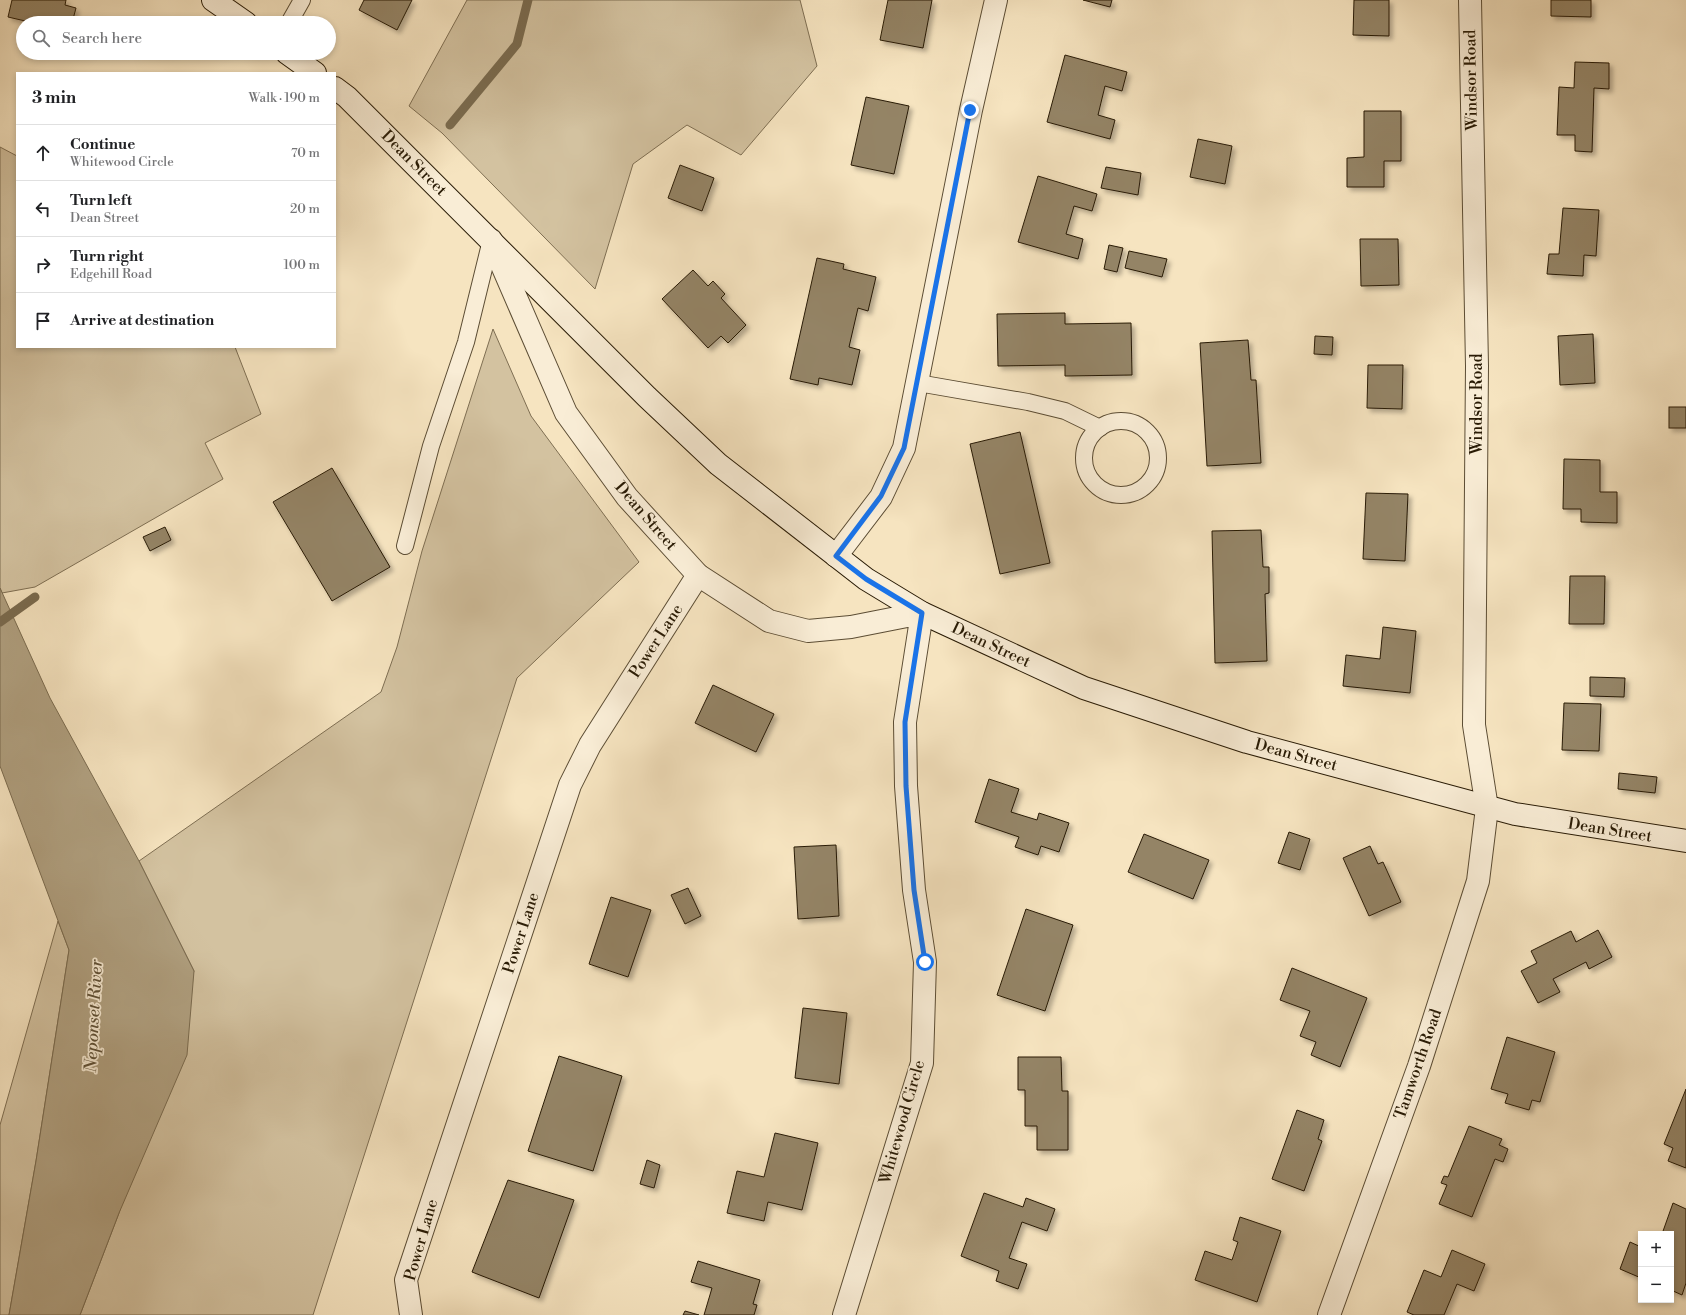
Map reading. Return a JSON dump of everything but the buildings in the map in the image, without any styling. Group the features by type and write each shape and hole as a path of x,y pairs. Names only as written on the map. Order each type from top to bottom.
{"street":[{"path":"213,0 236,16"},
{"path":"836,556 881,496 904,448 918,383 970,110 996,0"},
{"name":"Windsor Road","path":"1470,0 1477,366 1474,724 1487,808"},
{"path":"296,60 313,72"},
{"name":"Dean Street","path":"336,89 348,97 647,397 718,464 866,579 922,613 1084,688 1247,742 1487,808 1515,814 1686,841"},
{"name":"Dean Street","path":"490,240 566,413 627,497 698,575 769,621 808,631 851,627 922,613"},
{"name":"Power Lane","path":"411,1315 406,1280 570,785 590,745 698,575"},
{"name":"Whitewood Circle","path":"844,1315 922,1063 925,962 914,890 906,786 905,722 922,613"},
{"name":"Tamworth Road","path":"1329,1315 1420,1066 1478,881 1487,808"}],"lane":[{"path":"293,16 302,0"},
{"path":"406,546 431,446 466,342 490,240"},
{"path":"918,383 1028,402 1065,411 1100,428 1123,422 1135,424 1145,430 1152,439 1157,450 1158,462 1155,473 1149,483 1139,491 1127,495 1114,495 1093,483 1086,472 1084,460 1085,447 1091,436 1100,428"}],"shaded area":[{"path":"467,0 800,0 817,66 741,155 687,125 633,164 595,289 442,133 409,106"},
{"path":"0,147 16,155 16,348 235,348 261,414 205,443 223,479 35,587 2,593 0,588"},
{"path":"493,329 531,416 639,562 517,678 313,1315 80,1315 119,1213 194,971 139,861 381,692 397,647 422,551"},
{"path":"58,921 69,950 36,1161 9,1315 0,1315 0,1125"}],"water":[{"name":"Neponset River","path":"0,588 50,698 139,861 194,971 187,1055 119,1213 80,1315 9,1315 36,1161 69,950 0,766"}],"waterway":[{"path":"450,125 517,44 528,0"},
{"path":"0,622 35,597"}],"route":[{"path":"925,962 914,890 906,786 905,722 922,613 866,579 836,556 881,496 904,448 918,383 970,110"}]}
